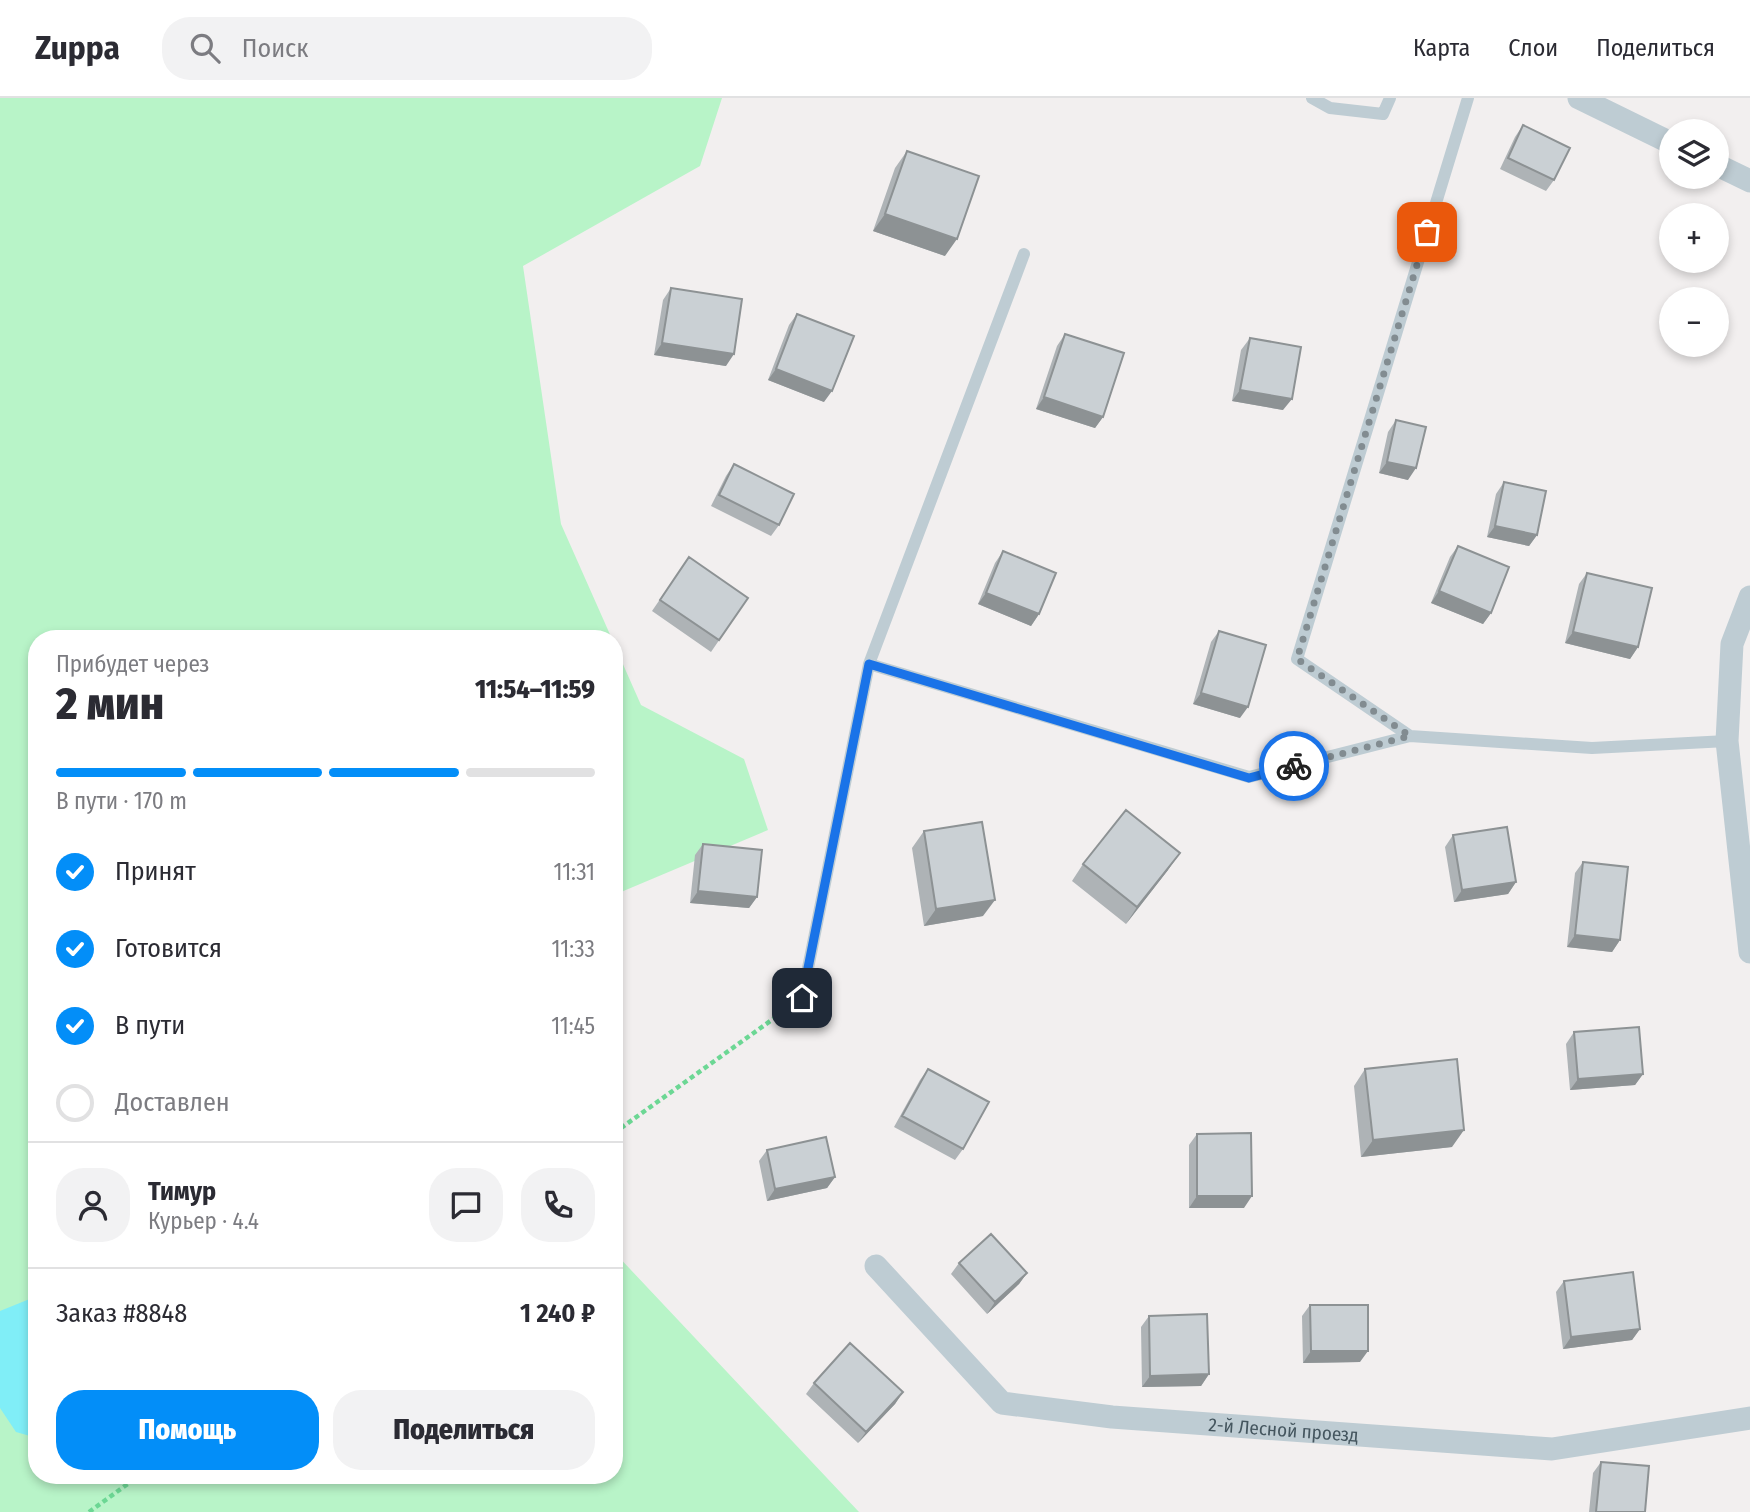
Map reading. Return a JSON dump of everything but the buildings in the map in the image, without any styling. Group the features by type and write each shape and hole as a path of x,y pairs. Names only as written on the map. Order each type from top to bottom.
{"street":[{"path":"1579,98 1659,137"},
{"path":"1729,171 1750,181"},
{"path":"1750,597 1732,643 1727,741 1740,769 1750,952"},
{"name":"2-й Лесной проезд","path":"876,1266 1002,1403 1112,1417 1552,1449 1750,1418"}],"lane":[{"path":"1312,98 1330,108 1383,114 1390,98"},
{"path":"1410,736 1297,659 1468,98"},
{"path":"802,998 869,664 1024,254"},
{"path":"869,664 1249,778 1410,736 1592,748 1727,741"}],"path":[{"path":"623,1127 802,998"},
{"path":"89,1512 128,1484"}],"green space":[{"path":"0,98 722,98 700,166 523,266 561,524 608,630 28,630 28,1484 623,1484 623,1262 859,1512 0,1512"},
{"path":"623,664 641,705 744,759 768,830 623,891"}],"water":[{"path":"28,1300 28,1435 16,1432 0,1408 0,1311"}],"way so far":[{"path":"1294,766 1410,736 1297,659 1427,232"}],"route":[{"path":"802,998 869,664 1249,778 1294,766"}]}
